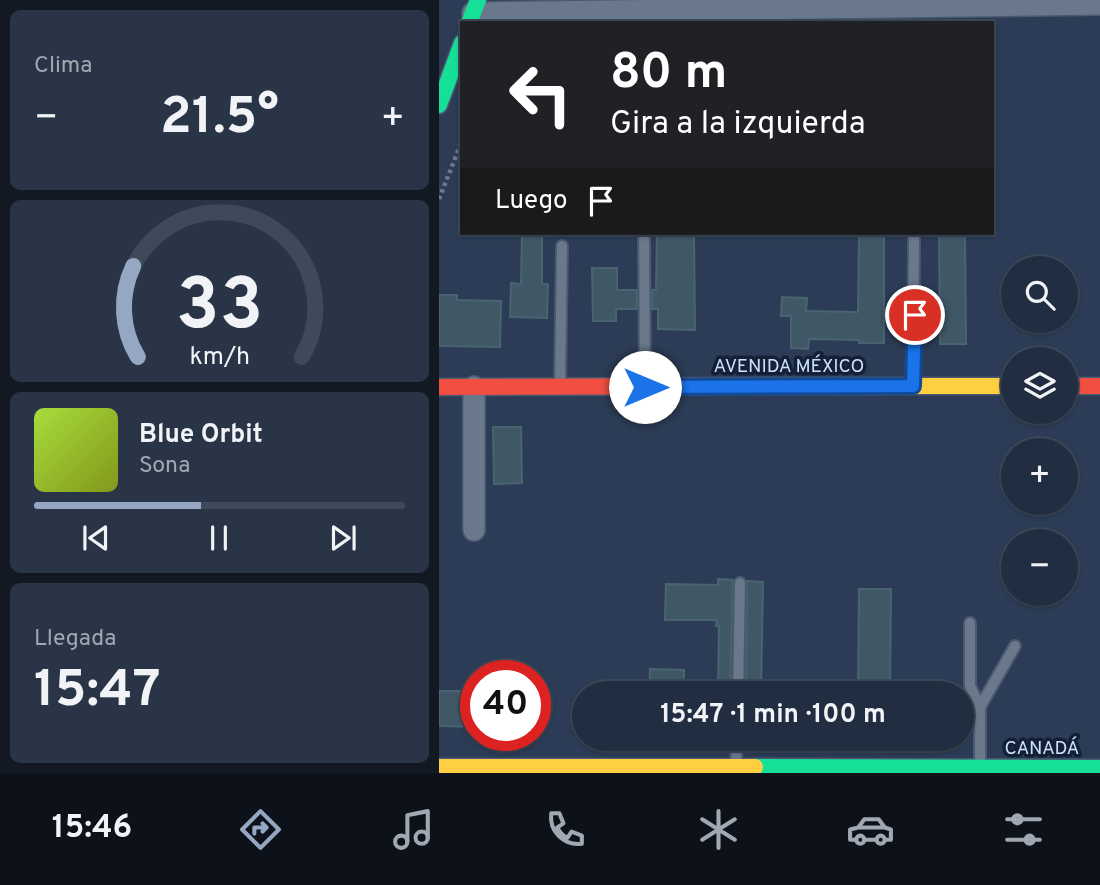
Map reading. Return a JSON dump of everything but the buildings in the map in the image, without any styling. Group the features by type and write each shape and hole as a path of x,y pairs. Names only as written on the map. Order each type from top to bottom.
{"street":[{"path":"473,12 855,4 1100,4"},
{"path":"441,94 460,48"},
{"name":"AVENIDA MÉXICO","path":"439,387 1001,386"},
{"path":"1078,386 1100,386"},
{"path":"474,387 474,530"},
{"name":"CANADÁ","path":"439,768 1100,768"}],"lane":[{"path":"644,235 645,387"},
{"path":"913,386 914,239"},
{"path":"560,387 562,246"},
{"path":"738,681 740,583"},
{"path":"970,623 970,686 980,707 980,768"},
{"path":"980,707 1015,646"},
{"path":"736,768 737,751"}],"path":[{"path":"439,199 460,146"}],"traffic: fast":[{"path":"470,21 478,0"},
{"path":"439,105 460,48"},
{"path":"755,767 1100,768"}],"traffic: slow":[{"path":"788,386 1001,386"},
{"path":"439,767 755,767"}],"traffic: jam":[{"path":"439,387 788,386"},
{"path":"1078,386 1100,386"}],"route":[{"path":"645,387 913,386 915,315"}]}
